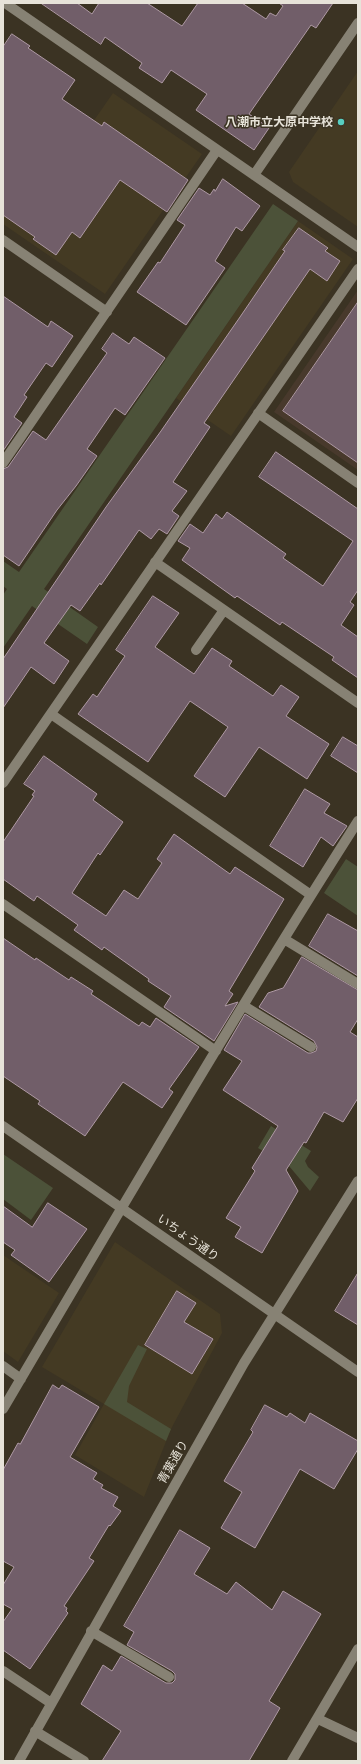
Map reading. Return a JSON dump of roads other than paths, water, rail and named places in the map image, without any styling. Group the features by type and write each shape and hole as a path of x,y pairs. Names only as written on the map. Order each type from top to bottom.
{"street":[{"path":"5,3 358,247"},
{"path":"254,175 358,23"},
{"path":"4,459 218,150"},
{"path":"3,240 107,312"},
{"path":"3,783 358,269"},
{"path":"258,414 358,483"},
{"path":"156,562 358,703"},
{"path":"196,650 224,610"},
{"path":"51,714 311,895"},
{"path":"3,1410 122,1207 216,1051 358,821"},
{"path":"3,904 216,1051"},
{"path":"284,939 358,984"},
{"path":"244,1006 311,1047"},
{"name":"いちょう通り","path":"3,1126 122,1207 358,1372"},
{"name":"青葉通り","path":"18,1761 244,1363 358,1181"},
{"path":"3,1366 21,1378"},
{"path":"91,1631 169,1677"},
{"path":"292,1761 358,1649"},
{"path":"3,1671 51,1703"},
{"path":"318,1719 358,1738"},
{"path":"35,1732 84,1761"}],"place":[{"name":"八潮市立大原中学校","path":"341,122"}]}
